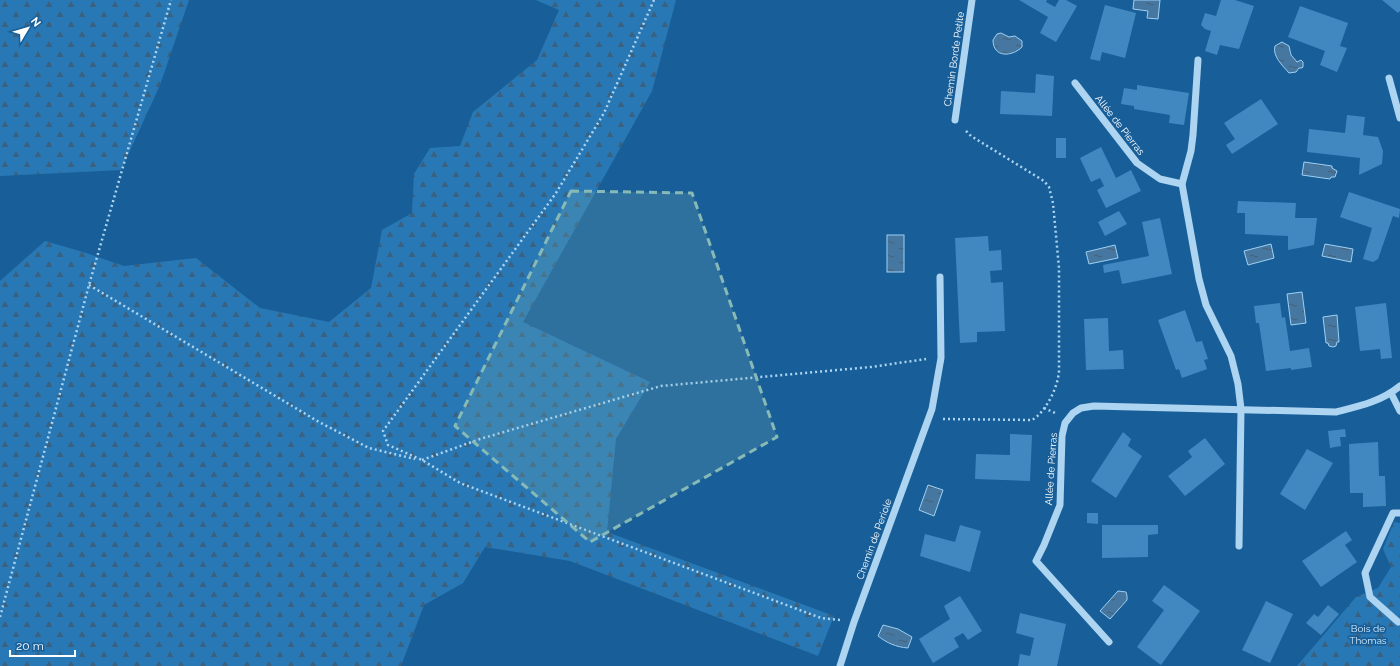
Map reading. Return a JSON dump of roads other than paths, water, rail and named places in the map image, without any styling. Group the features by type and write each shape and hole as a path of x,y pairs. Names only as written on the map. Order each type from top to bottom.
{"street":[{"name":"Chemin Borde Petite","path":"955,120 972,0"},
{"path":"1198,60 1191,151 1182,184 1202,292 1206,305 1230,356 1238,384 1241,409 1239,546"},
{"path":"1389,78 1400,118"},
{"name":"Allée de Pierras","path":"1074,83 1137,163 1160,179 1182,184"},
{"name":"Chemin de Periole","path":"840,666 854,622 932,409 941,358 940,277"},
{"name":"Allée de Pierras","path":"1109,642 1036,561 1060,505 1062,436 1065,423 1073,413 1081,408 1094,406 1336,412 1364,406 1390,393 1400,386"},
{"path":"1390,393 1400,411"},
{"path":"1398,622 1370,597 1365,573 1393,513 1400,513"}],"water":[{"path":"1134,0 1160,0 1158,19 1147,18 1148,11 1133,9"},
{"path":"1001,33 1009,37 1015,36 1022,41 1022,47 1013,53 1000,53 996,50 993,40 997,34"},
{"path":"1282,42 1289,46 1291,55 1297,62 1301,60 1303,62 1303,67 1299,68 1296,72 1289,73 1281,64 1275,53 1275,46"},
{"path":"1304,162 1332,166 1332,168 1337,171 1335,177 1331,177 1330,179 1302,175"},
{"path":"887,235 904,235 904,272 887,272"},
{"path":"1271,244 1274,258 1248,265 1244,251"},
{"path":"1325,244 1353,249 1351,262 1322,256"},
{"path":"1115,245 1118,258 1089,264 1086,252"},
{"path":"1302,292 1306,323 1291,325 1287,294"},
{"path":"1337,315 1339,342 1337,342 1336,346 1333,347 1326,343 1323,317"},
{"path":"928,485 943,490 934,516 919,510"},
{"path":"1118,591 1126,592 1127,600 1110,619 1100,611"},
{"path":"883,625 898,629 912,637 908,648 892,644 878,636"}],"park label":[{"name":"Bois de Thomas","path":"1368,634"}]}
